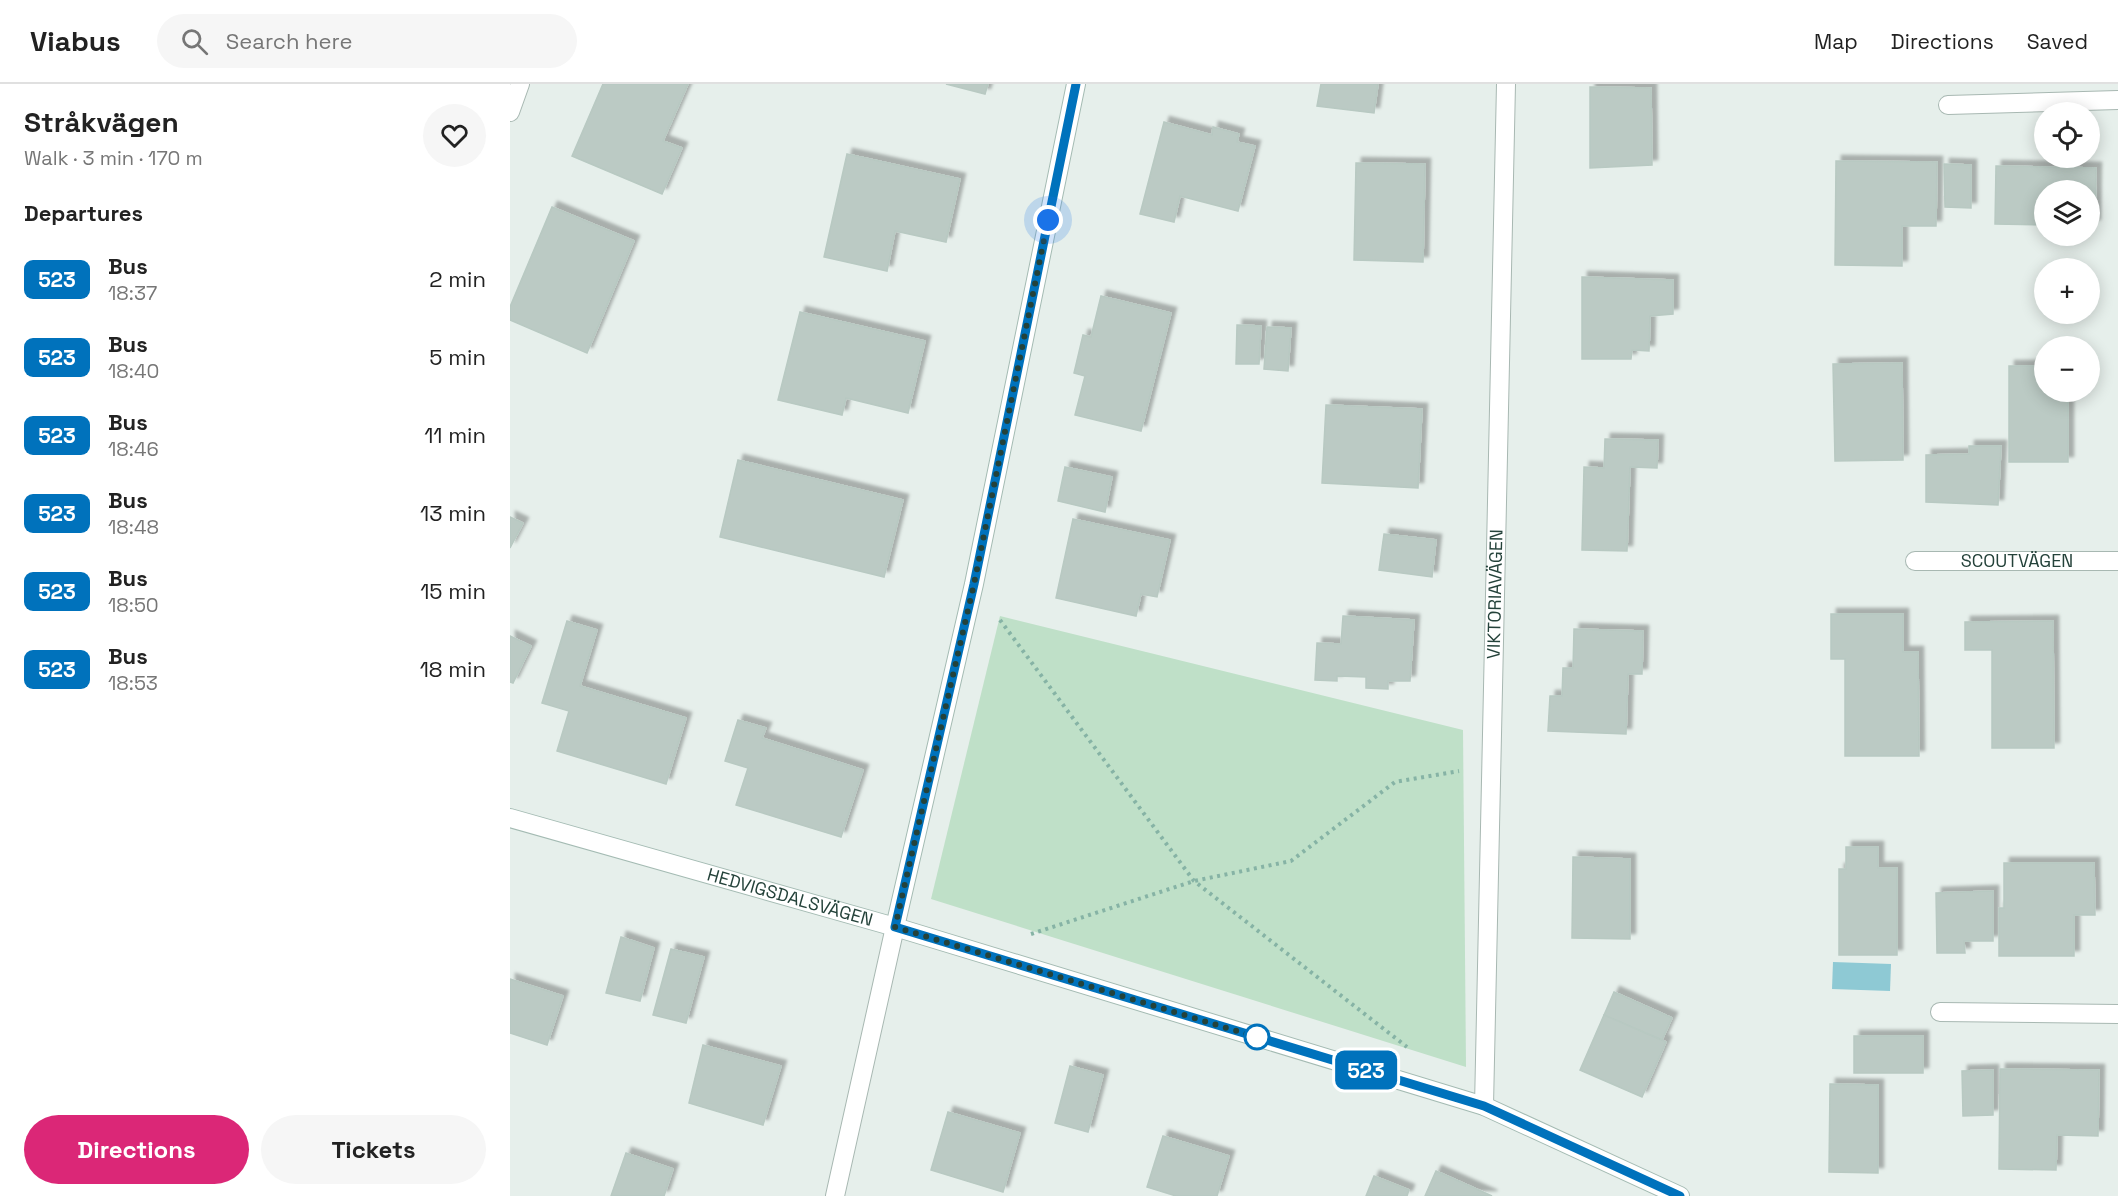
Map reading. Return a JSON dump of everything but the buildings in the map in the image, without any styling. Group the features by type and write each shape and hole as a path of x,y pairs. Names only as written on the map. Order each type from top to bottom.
{"street":[{"path":"510,112 520,84"},
{"path":"835,1196 974,584 1076,84"},
{"name":"VIKTORIAVÄGEN","path":"1484,1106 1506,84"},
{"path":"1948,105 2118,100"},
{"name":"SCOUTVÄGEN","path":"1915,561 2118,561"},
{"name":"HEDVIGSDALSVÄGEN","path":"510,818 895,927 1484,1106 1680,1196"},
{"path":"1940,1012 2118,1014"}],"path":[{"path":"974,584 1194,881 1409,1048"},
{"path":"976,951 1194,881 1291,861 1395,782 1492,766"}],"green space":[{"path":"1000,616 1463,730 1466,1067 931,899"}],"water":[{"path":"1833,962 1891,964 1890,991 1832,989"}],"bus line":[{"name":"523","path":"1076,84 974,584 895,927 1484,1106 1680,1196"}],"route":[{"path":"1048,220 974,584 895,927 1263,1039 1257,1037"}]}
